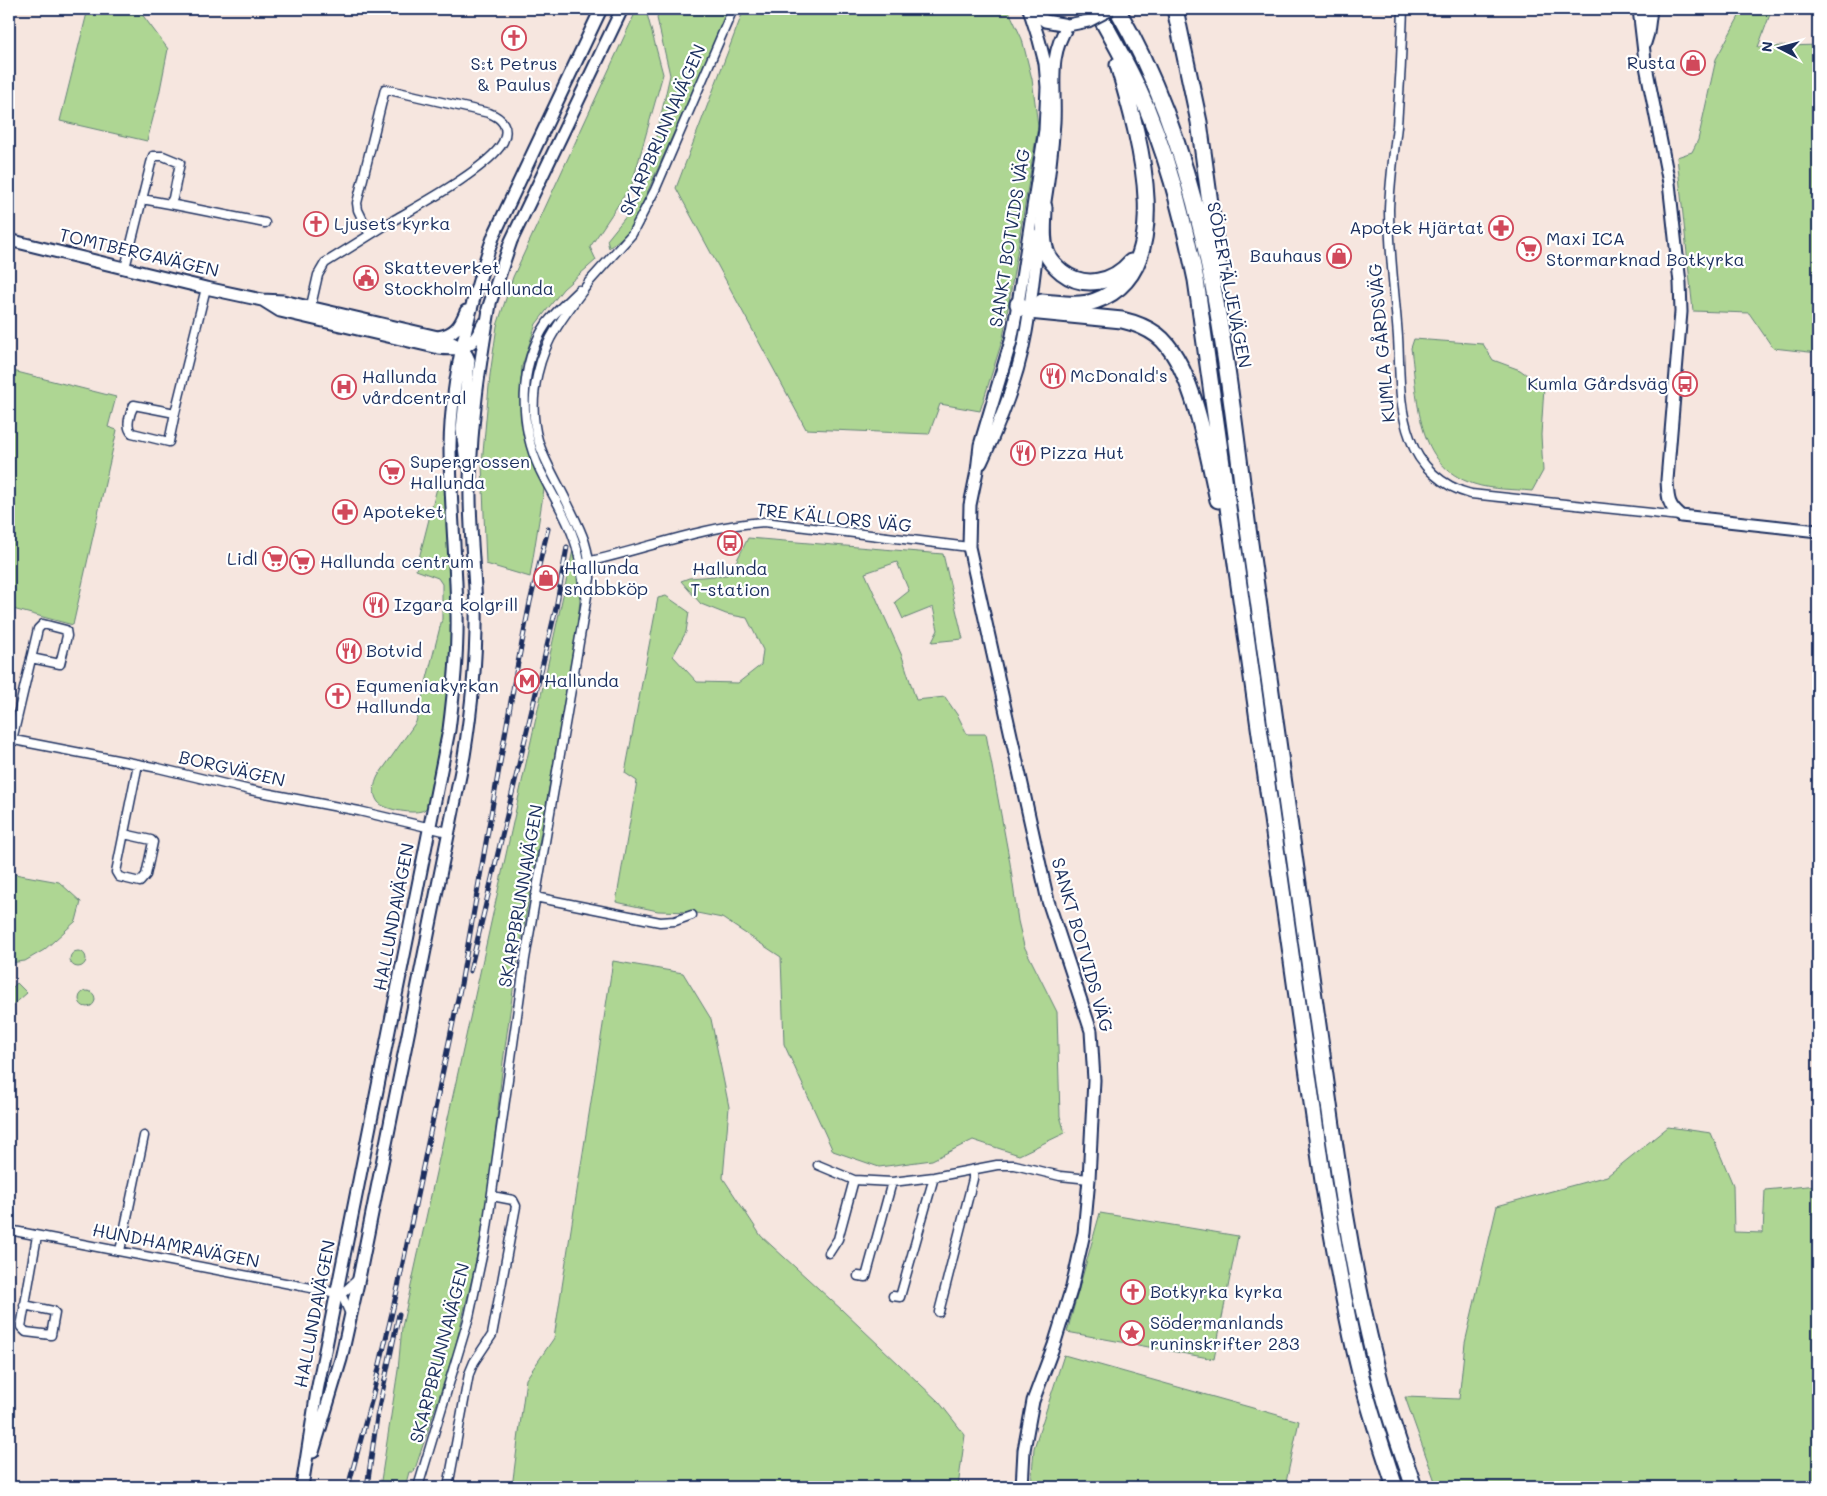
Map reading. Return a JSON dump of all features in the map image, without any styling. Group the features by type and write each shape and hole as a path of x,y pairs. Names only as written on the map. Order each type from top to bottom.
{"highway":[{"path":"1096,9 1137,87 1163,152 1184,226 1196,280 1323,1181 1337,1265 1360,1370 1375,1428 1395,1487"},
{"name":"SÖDERTÄLJEVÄGEN","path":"1117,9 1149,69 1168,116 1190,181 1211,275 1228,378 1353,1262 1376,1367 1414,1487"},
{"path":"1170,9 1179,28"},
{"path":"1175,9 1199,122 1225,312 1228,378"},
{"path":"1026,305 1082,304 1107,296 1134,269 1141,252 1146,221 1146,204 1140,146 1109,32"},
{"path":"1044,207 1044,240 1047,255 1054,266 1076,280 1089,283 1104,280 1128,266 1141,252"},
{"path":"1026,305 1137,324 1159,336 1166,345 1179,363 1191,390 1239,584"}],"main road":[{"name":"HALLUNDAVÄGEN","path":"302,1487 317,1391 449,730 456,661 457,614 450,446 454,399 462,349 482,267 494,235 601,9"},
{"name":"HALLUNDAVÄGEN","path":"462,349 478,337 511,242 622,9"},
{"path":"1029,9 1045,21 1068,26 1088,21 1111,9"},
{"name":"SANKT BOTVIDS VÄG","path":"1026,305 1047,107 1045,63 1029,9"},
{"path":"1639,9 1645,61 1669,183 1680,283 1680,328 1667,480 1668,498 1672,509 1681,516"},
{"path":"1644,47 1651,9"},
{"name":"SANKT BOTVIDS VÄG","path":"1022,1487 1024,1450 1033,1400 1054,1345 1079,1264 1089,1179 1094,1080 1091,1032 1048,901 969,547 970,505 980,445 1026,305 1044,207 1054,122 1054,58 1061,36 1068,26"},
{"name":"TOMTBERGAVÄGEN","path":"9,240 206,288 262,300 283,301 310,312 462,349"},
{"path":"454,399 456,371 454,362 439,342 455,331 461,324 482,267"},
{"name":"HALLUNDAVÄGEN","path":"470,482 475,397 490,304"},
{"name":"HALLUNDAVÄGEN","path":"302,1487 332,1388 359,1278 464,756 474,679 476,607 470,482 462,430 469,360 462,349"},
{"name":"KUMLA GÅRDSVÄG","path":"1681,516 1818,531"}],"street":[{"name":"SKARPBRUNNAVÄGEN","path":"586,602 581,564 575,540 534,456 525,419 524,401 530,363 546,324 559,309 590,281 632,234 655,190 734,9"},
{"name":"KUMLA GÅRDSVÄG","path":"1403,9 1402,57 1391,184 1390,229 1402,404 1409,438 1430,470 1450,486 1461,491 1555,504 1681,516"},
{"path":"310,312 318,276 326,263 475,170 502,143 506,134 505,124 499,117 489,112 386,89 357,203 358,210 370,235"},
{"path":"125,268 153,156 163,156 180,163 170,204"},
{"path":"142,199 265,223"},
{"name":"SKARPBRUNNAVÄGEN","path":"418,1487 447,1396 469,1317 485,1242 535,897 590,578 590,562 584,537 541,447 535,426 533,405 540,363 548,344 557,327 590,281"},
{"path":"175,413 134,406 130,415 129,431 169,442 206,288"},
{"name":"TRE KÄLLORS VÄG","path":"581,564 711,530 745,523 764,522 969,547"},
{"path":"10,739 31,658 40,626 42,624 66,630 67,636 60,664 31,658"},
{"name":"BORGVÄGEN","path":"10,739 138,764 448,832"},
{"path":"124,834 153,842 146,875 140,882 119,877 116,872 138,764"},
{"path":"535,897 660,922 674,921 692,915"},
{"path":"120,1251 144,1136"},
{"path":"818,1165 854,1180 892,1182 997,1165 1015,1165 1060,1176 1089,1179"},
{"path":"939,1312 973,1179 973,1170"},
{"path":"893,1296 900,1297 934,1176"},
{"path":"829,1253 838,1239 854,1180"},
{"path":"858,1276 866,1278 892,1182"},
{"name":"SKARPBRUNNAVÄGEN","path":"448,1487 469,1374 474,1362 492,1335 516,1206 513,1200 492,1196"},
{"name":"HUNDHAMRAVÄGEN","path":"9,1230 337,1293"},
{"path":"24,1305 55,1313 51,1334 26,1332 21,1327 24,1305 37,1236"},
{"path":"337,1293 344,1292 359,1278"},
{"path":"337,1293 343,1298 351,1314"}],"green space":[{"path":"88,9 138,9 168,49 147,141 60,121"},
{"path":"637,9 649,9 647,14 663,74 632,184 590,247 596,260 563,289 536,324 522,366 520,396 523,433 530,458 544,489 530,577 486,564 482,464 490,375 497,326 513,277"},
{"path":"659,9 729,9 630,231 609,248 607,240 628,214 648,173 670,75 657,18"},
{"path":"744,9 1008,9 1022,39 1032,79 1038,126 1003,338 980,411 940,404 929,434 806,429 676,188"},
{"path":"1743,9 1772,9 1758,47 1818,45 1818,353 1773,348 1749,313 1693,311 1677,157 1692,152 1698,140 1716,59"},
{"path":"1414,339 1483,344 1493,360 1520,370 1544,387 1541,435 1543,471 1532,491 1474,484 1455,475 1440,462 1430,447 1418,409 1411,348"},
{"path":"9,370 116,397 108,427 117,430 73,625 9,608"},
{"path":"443,474 445,481 451,612 447,691 431,798 424,810 408,812 381,805 376,799 374,789 378,776 416,722 442,619 442,584 438,578 416,570 438,484"},
{"path":"748,538 943,554 963,639 932,642 938,630 933,607 903,619 895,602 909,591 897,562 865,573 902,656 916,700 945,697 967,734 986,734 1024,946 1057,1012 1060,1116 1065,1133 1019,1155 973,1140 932,1160 879,1167 833,1151 784,1044 781,957 722,918 692,912 658,911 616,902 637,781 625,773 658,598 666,596 689,612 686,632 673,656 697,682 738,683 761,665 763,650 747,618 726,614 701,604 681,581 689,578 727,575"},
{"path":"573,550 580,600 576,638 515,976 503,1062 488,1200 474,1270 454,1352 414,1472 409,1472 405,1487 380,1487 398,1370 402,1327"},
{"path":"9,873 59,882 81,902 76,921 44,950 25,961 9,963"},
{"path":"75,951 81,951 86,956 84,965 75,967 70,962 70,956"},
{"path":"613,961 683,973 711,1019 729,1107 723,1178 761,1236 939,1402 965,1435 958,1487 512,1487 526,1379 554,1338"},
{"path":"17,983 27,993 11,1007 9,1004 9,991"},
{"path":"87,991 93,993 95,999 93,1005 87,1007 81,1005 79,999 81,993"},
{"path":"1668,1127 1711,1133 1733,1185 1734,1232 1763,1233 1765,1190 1818,1185 1818,1487 1437,1487 1405,1397 1459,1399 1465,1343 1497,1206 1607,1176"},
{"path":"1100,1213 1238,1236 1214,1359 1067,1332"},
{"path":"1064,1355 1299,1421 1285,1487 1031,1487 1034,1448"}],"railway":[{"path":"348,1487 372,1398 398,1287 461,984 530,602 548,529"},
{"path":"470,971 556,608 567,547"},
{"path":"367,1487 377,1417 399,1314"}],"place":[{"name":"S:t Petrus & Paulus","path":"514,38"},
{"name":"Rusta","path":"1693,63"},
{"name":"Ljusets kyrka","path":"316,224"},
{"name":"Apotek Hjärtat","path":"1501,228"},
{"name":"Maxi ICA Stormarknad Botkyrka","path":"1529,249"},
{"name":"Bauhaus","path":"1339,256"},
{"name":"Skatteverket Stockholm Hallunda","path":"366,278"},
{"name":"McDonald's","path":"1053,376"},
{"name":"Kumla Gårdsväg","path":"1685,384"},
{"name":"Hallunda vårdcentral","path":"344,387"},
{"name":"Pizza Hut","path":"1023,453"},
{"name":"Supergrossen Hallunda","path":"392,472"},
{"name":"Apoteket","path":"345,512"},
{"name":"Hallunda T-station","path":"730,543"},
{"name":"Lidl","path":"275,559"},
{"name":"Hallunda centrum","path":"302,562"},
{"name":"Hallunda snabbköp","path":"546,578"},
{"name":"Izgara kolgrill","path":"376,605"},
{"name":"Botvid","path":"349,651"},
{"name":"Hallunda","path":"527,681"},
{"name":"Equmeniakyrkan Hallunda","path":"338,696"},
{"name":"Botkyrka kyrka","path":"1133,1292"},
{"name":"Södermanlands runinskrifter 283","path":"1132,1333"}]}
